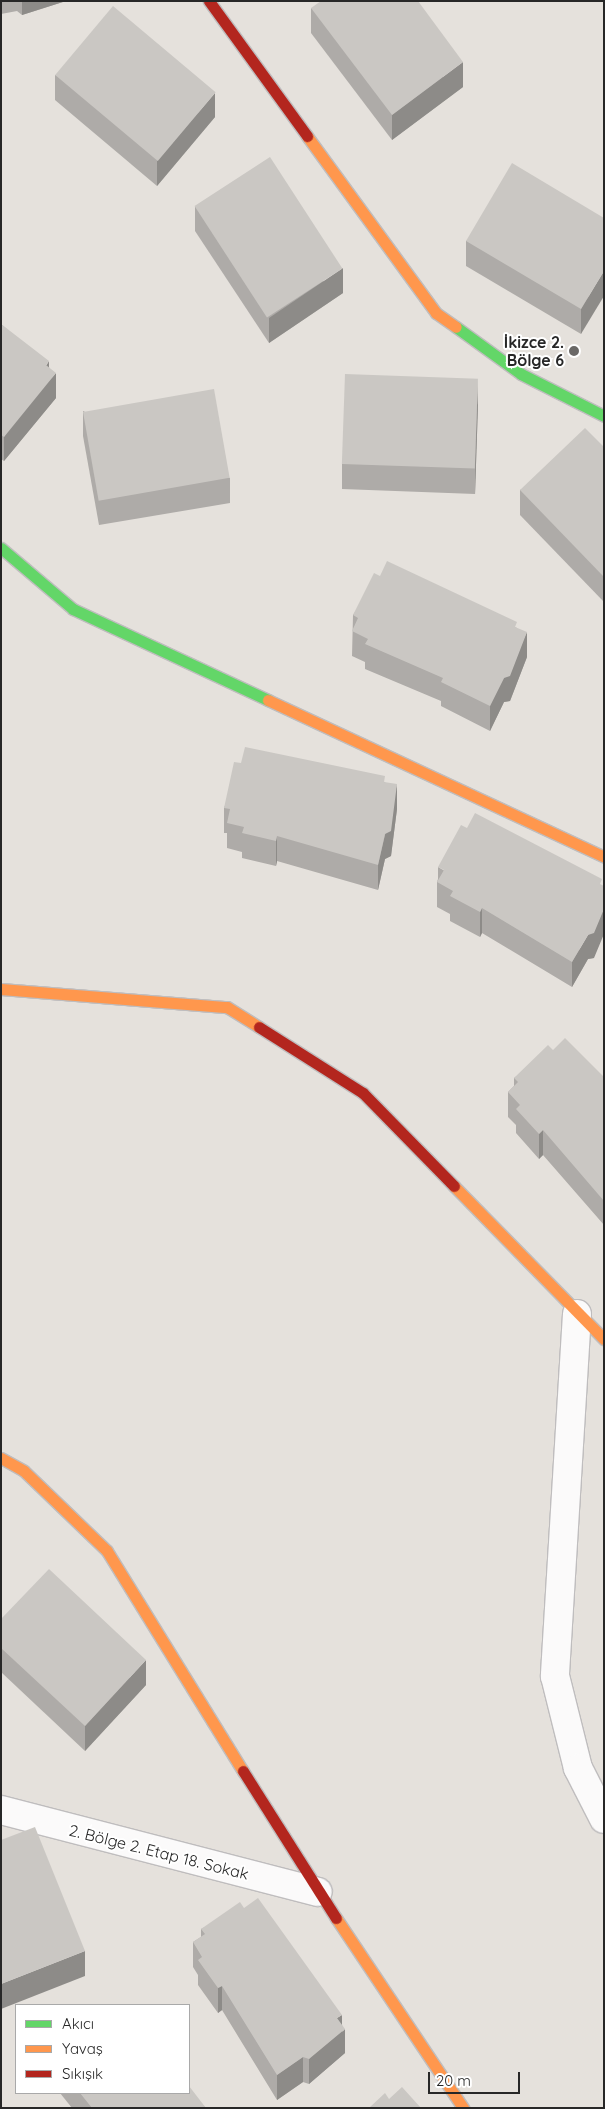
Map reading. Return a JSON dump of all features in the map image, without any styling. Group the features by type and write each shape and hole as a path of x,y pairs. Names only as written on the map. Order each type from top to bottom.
{"street":[{"path":"210,1 436,313 521,374 604,416"},
{"path":"1,548 73,609 604,857"},
{"path":"1,989 227,1006 363,1093 577,1314 604,1339"},
{"path":"577,1314 555,1676 578,1768 604,1819"},
{"path":"1,1458 24,1471 107,1551 318,1892 463,2108"},
{"name":"2. Bölge 2. Etap 18. Sokak","path":"1,1810 318,1892"}],"building":[{"path":"321,1 418,1 463,62 392,115 311,8"},
{"path":"113,6 216,92 158,161 55,75"},
{"path":"270,157 342,269 267,318 195,206"},
{"path":"512,163 604,218 604,271 581,309 466,241"},
{"path":"1,324 49,361 46,365 56,373 4,437 1,435"},
{"path":"345,374 478,379 475,469 342,464"},
{"path":"214,389 230,478 99,501 83,412"},
{"path":"585,428 604,447 604,577 520,490"},
{"path":"387,561 517,622 515,627 527,632 510,676 504,678 490,706 441,682 443,678 365,644 368,639 352,631 358,618 353,615 374,573 380,576"},
{"path":"245,747 385,776 384,782 397,784 391,831 385,834 378,865 277,836 276,841 242,833 244,827 227,823 230,809 224,808 234,762 241,763"},
{"path":"475,813 602,879 600,884 604,886 604,909 594,933 588,935 572,962 482,908 480,912 450,896 453,891 437,882 444,870 438,867 461,825 467,828"},
{"path":"565,1038 604,1077 604,1201 543,1130 539,1134 516,1109 520,1105 508,1092 518,1082 514,1078 548,1045 553,1050"},
{"path":"49,1569 146,1660 85,1726 1,1648 1,1619"},
{"path":"35,1827 85,1951 1,1984 1,1840"},
{"path":"258,1898 342,2015 337,2018 345,2029 309,2059 303,2057 277,2075 222,1986 218,1988 198,1960 202,1957 193,1942 205,1934 201,1929 240,1902 244,1908"},
{"path":"190,2087 206,2108 92,2108 81,2094 190,2094"},
{"path":"402,2087 421,2108 369,2108 385,2093 389,2099"}],"traffic: fast":[{"path":"456,327 521,374 604,416"},
{"path":"1,548 73,609 268,700"}],"traffic: slow":[{"path":"307,136 436,313 456,327"},
{"path":"268,700 604,857"},
{"path":"1,989 227,1007 259,1027"},
{"path":"454,1186 604,1339"},
{"path":"1,1458 24,1471 107,1551 243,1771"},
{"path":"336,1918 463,2108"}],"traffic: jam":[{"path":"209,1 307,136"},
{"path":"259,1027 363,1093 454,1186"},
{"path":"243,1771 336,1918"}],"place":[{"name":"İkizce 2. Bölge 6","path":"574,351"}]}
